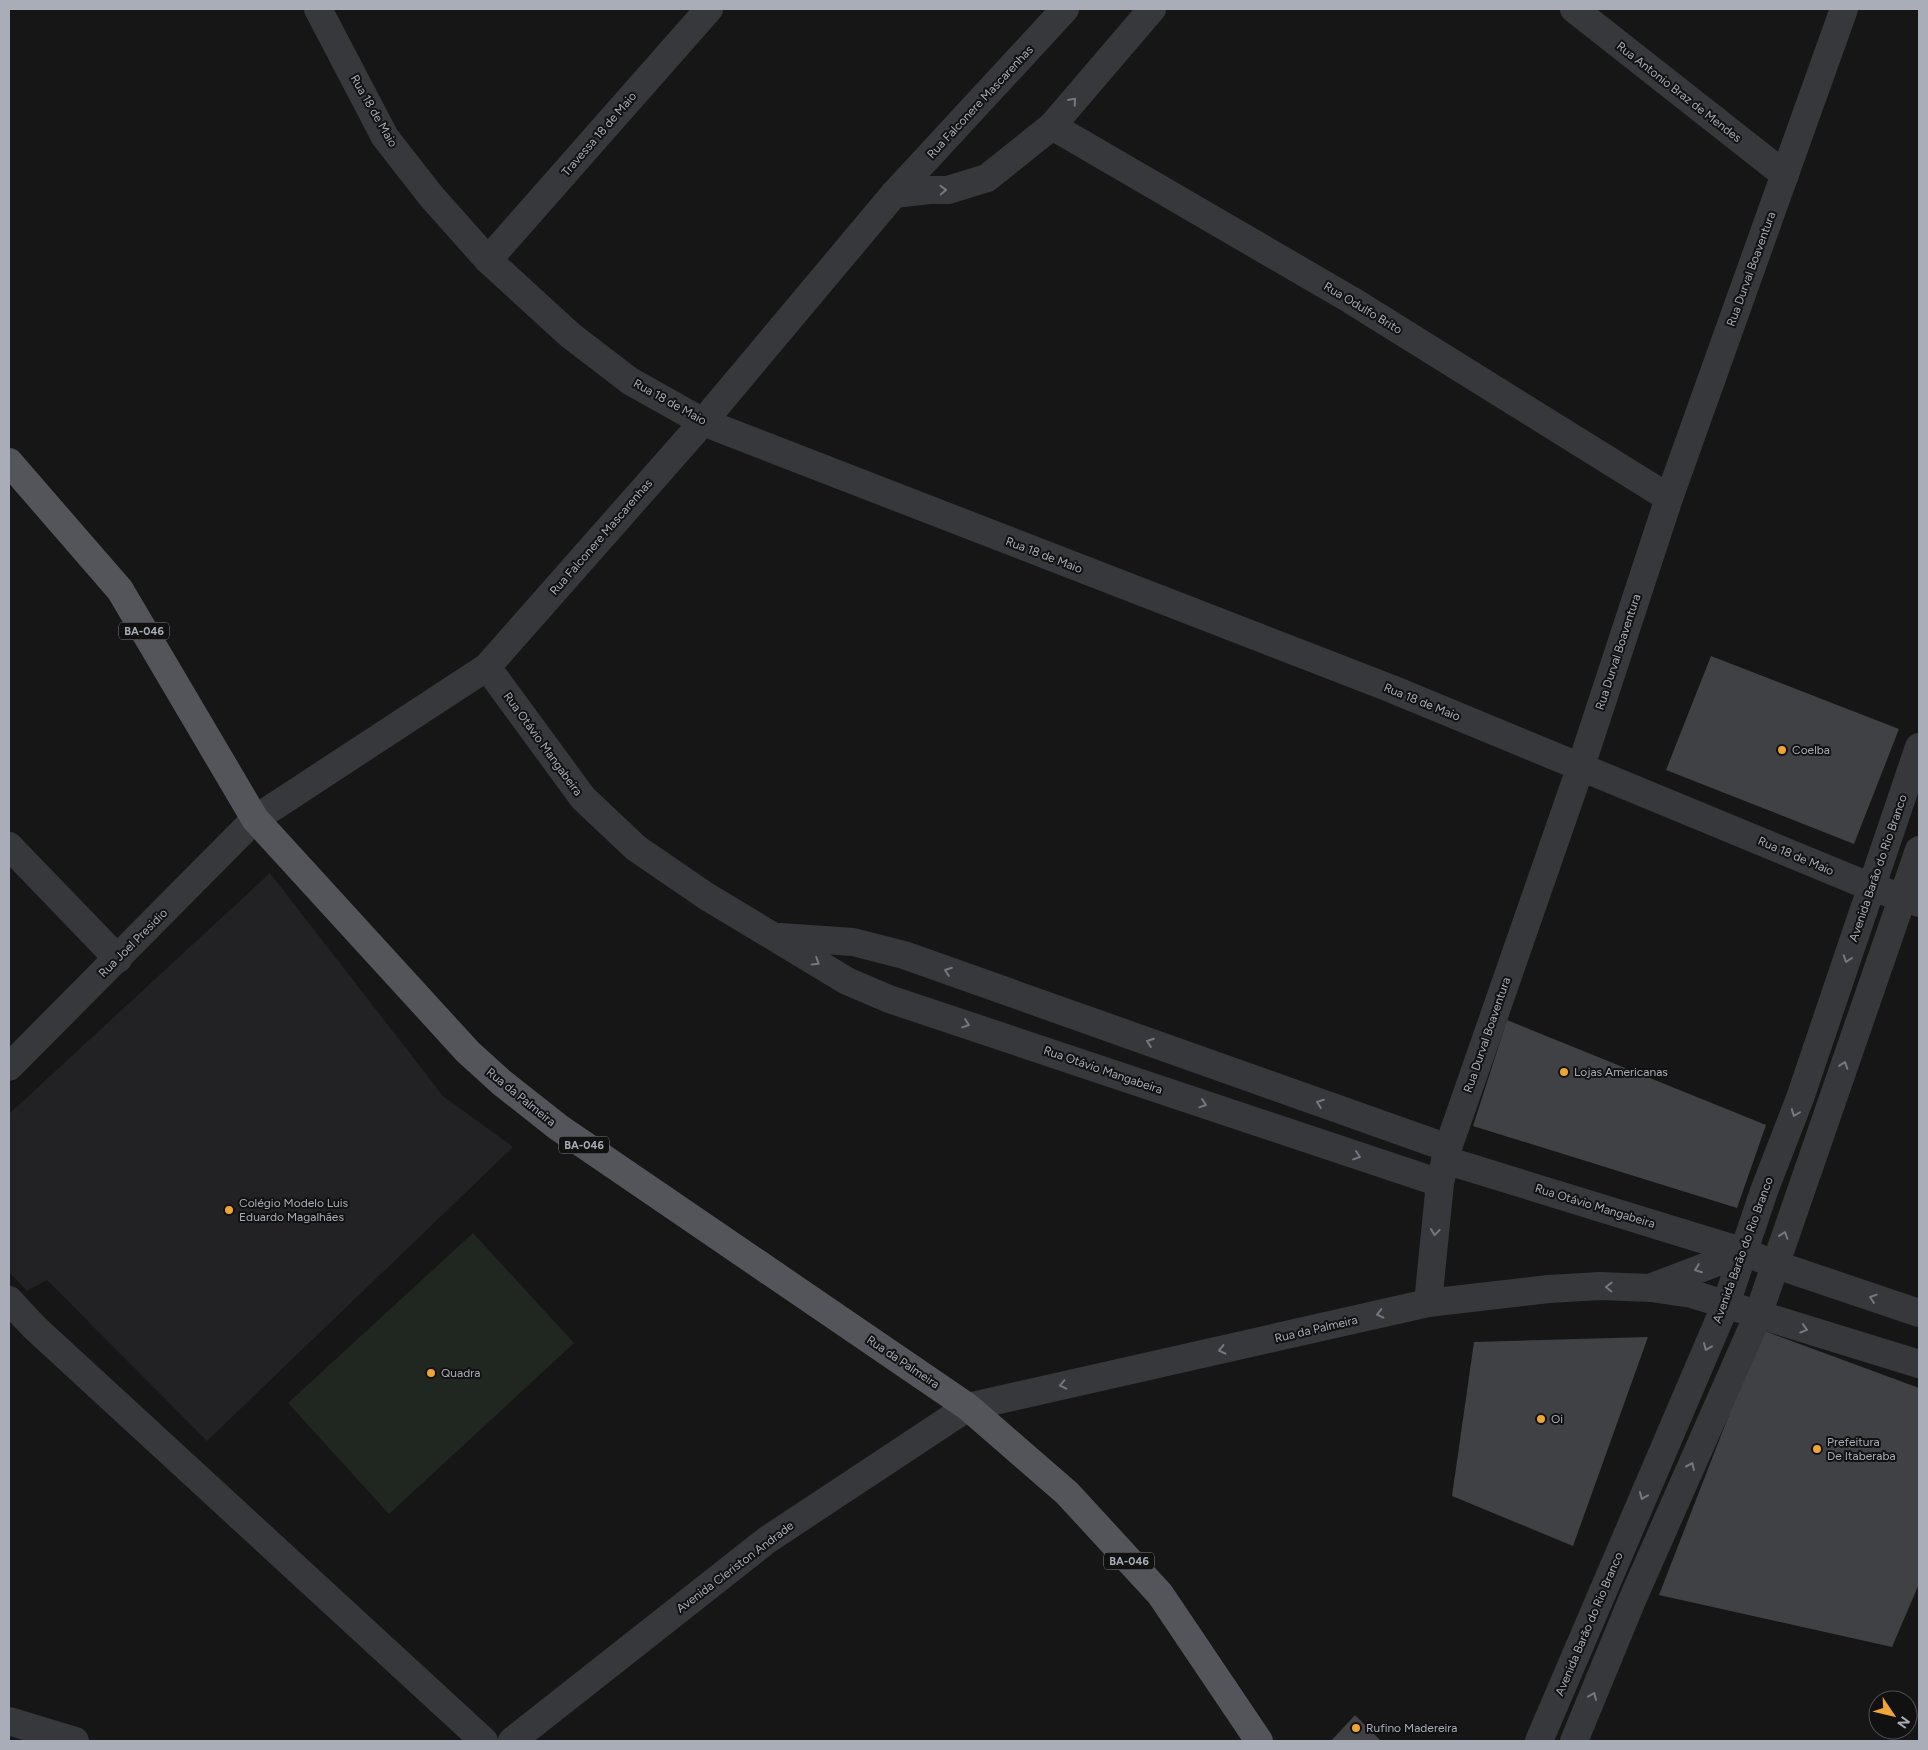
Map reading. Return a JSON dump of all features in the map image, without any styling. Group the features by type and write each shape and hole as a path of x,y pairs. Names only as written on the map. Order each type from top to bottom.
{"main road":[{"name":"BA-046","path":"9,462 120,590 255,819"},
{"name":"Rua da Palmeira","path":"255,819 468,1052 501,1082 558,1127 968,1407"},
{"name":"BA-046","path":"968,1407 1067,1493 1160,1594 1259,1741"}],"street":[{"name":"Rua 18 de Maio","path":"318,9 385,137 431,196 488,260 570,336 630,380 703,422 1392,689 1871,886 1911,900"},
{"name":"Travessa 18 de Maio","path":"488,260 709,9"},
{"name":"Rua Falconere Mascarenhas","path":"255,819 487,667 703,422 894,194 1065,9"},
{"path":"894,194 948,190 987,178 1052,126 1152,9"},
{"name":"Rua Antonio Braz de Mendes","path":"1574,9 1785,175"},
{"name":"Rua Durval Boaventura","path":"1428,1304 1444,1164 1669,498 1844,9"},
{"name":"Rua Odulfo Brito","path":"1052,126 1351,300 1669,498"},
{"name":"Rua Otávio Mangabeira","path":"487,667 583,798 636,848 706,896 775,936 846,981 889,998 1167,1092 1444,1164 1744,1252 1774,1264"},
{"name":"Avenida Barão do Rio Branco","path":"1538,1741 1726,1304 1764,1190 1800,1098 1919,747"},
{"name":"Rua Joel Presidio","path":"9,1067 255,819"},
{"path":"9,846 118,959"},
{"path":"1574,1741 1633,1598 1758,1315 1774,1264 1911,900 1919,850"},
{"name":"Rua Otávio Mangabeira","path":"775,936 853,942 904,955 1180,1053 1444,1164"},
{"path":"1167,1092 1180,1053"},
{"path":"1651,1288 1744,1252"},
{"path":"1774,1264 1919,1314"},
{"name":"Rua da Palmeira","path":"968,1407 1428,1304 1549,1289 1600,1286 1651,1288 1692,1294 1758,1315"},
{"path":"9,1300 34,1327 484,1741"},
{"path":"1758,1315 1919,1364"},
{"name":"Avenida Cleriston Andrade","path":"512,1741 767,1540 968,1407"},
{"path":"9,1721 75,1741"}],"shaded area":[{"name":"Colégio Modelo Luis Eduardo Magalhães","path":"270,873 443,1096 513,1147 207,1441 47,1280 27,1291 9,1272 9,1114"},
{"name":"Quadra","path":"473,1233 574,1343 389,1514 288,1403"}],"building":[{"name":"Coelba","path":"1711,656 1899,729 1854,844 1666,770"},
{"name":"Lojas Americanas","path":"1507,1020 1766,1125 1737,1208 1473,1126"},
{"name":"Prefeitura De Itaberaba","path":"1762,1330 1919,1388 1919,1584 1892,1647 1659,1595"},
{"name":"Oi","path":"1648,1337 1573,1546 1452,1496 1474,1342"},
{"name":"Rufino Madereira","path":"1355,1715 1381,1741 1331,1741"}],"place":[{"name":"Coelba","path":"1782,750"},
{"name":"Lojas Americanas","path":"1564,1072"},
{"name":"Colégio Modelo Luis Eduardo Magalhães","path":"229,1210"},
{"name":"Quadra","path":"431,1373"},
{"name":"Oi","path":"1541,1419"},
{"name":"Prefeitura De Itaberaba","path":"1817,1449"},
{"name":"Rufino Madereira","path":"1356,1728"}]}
